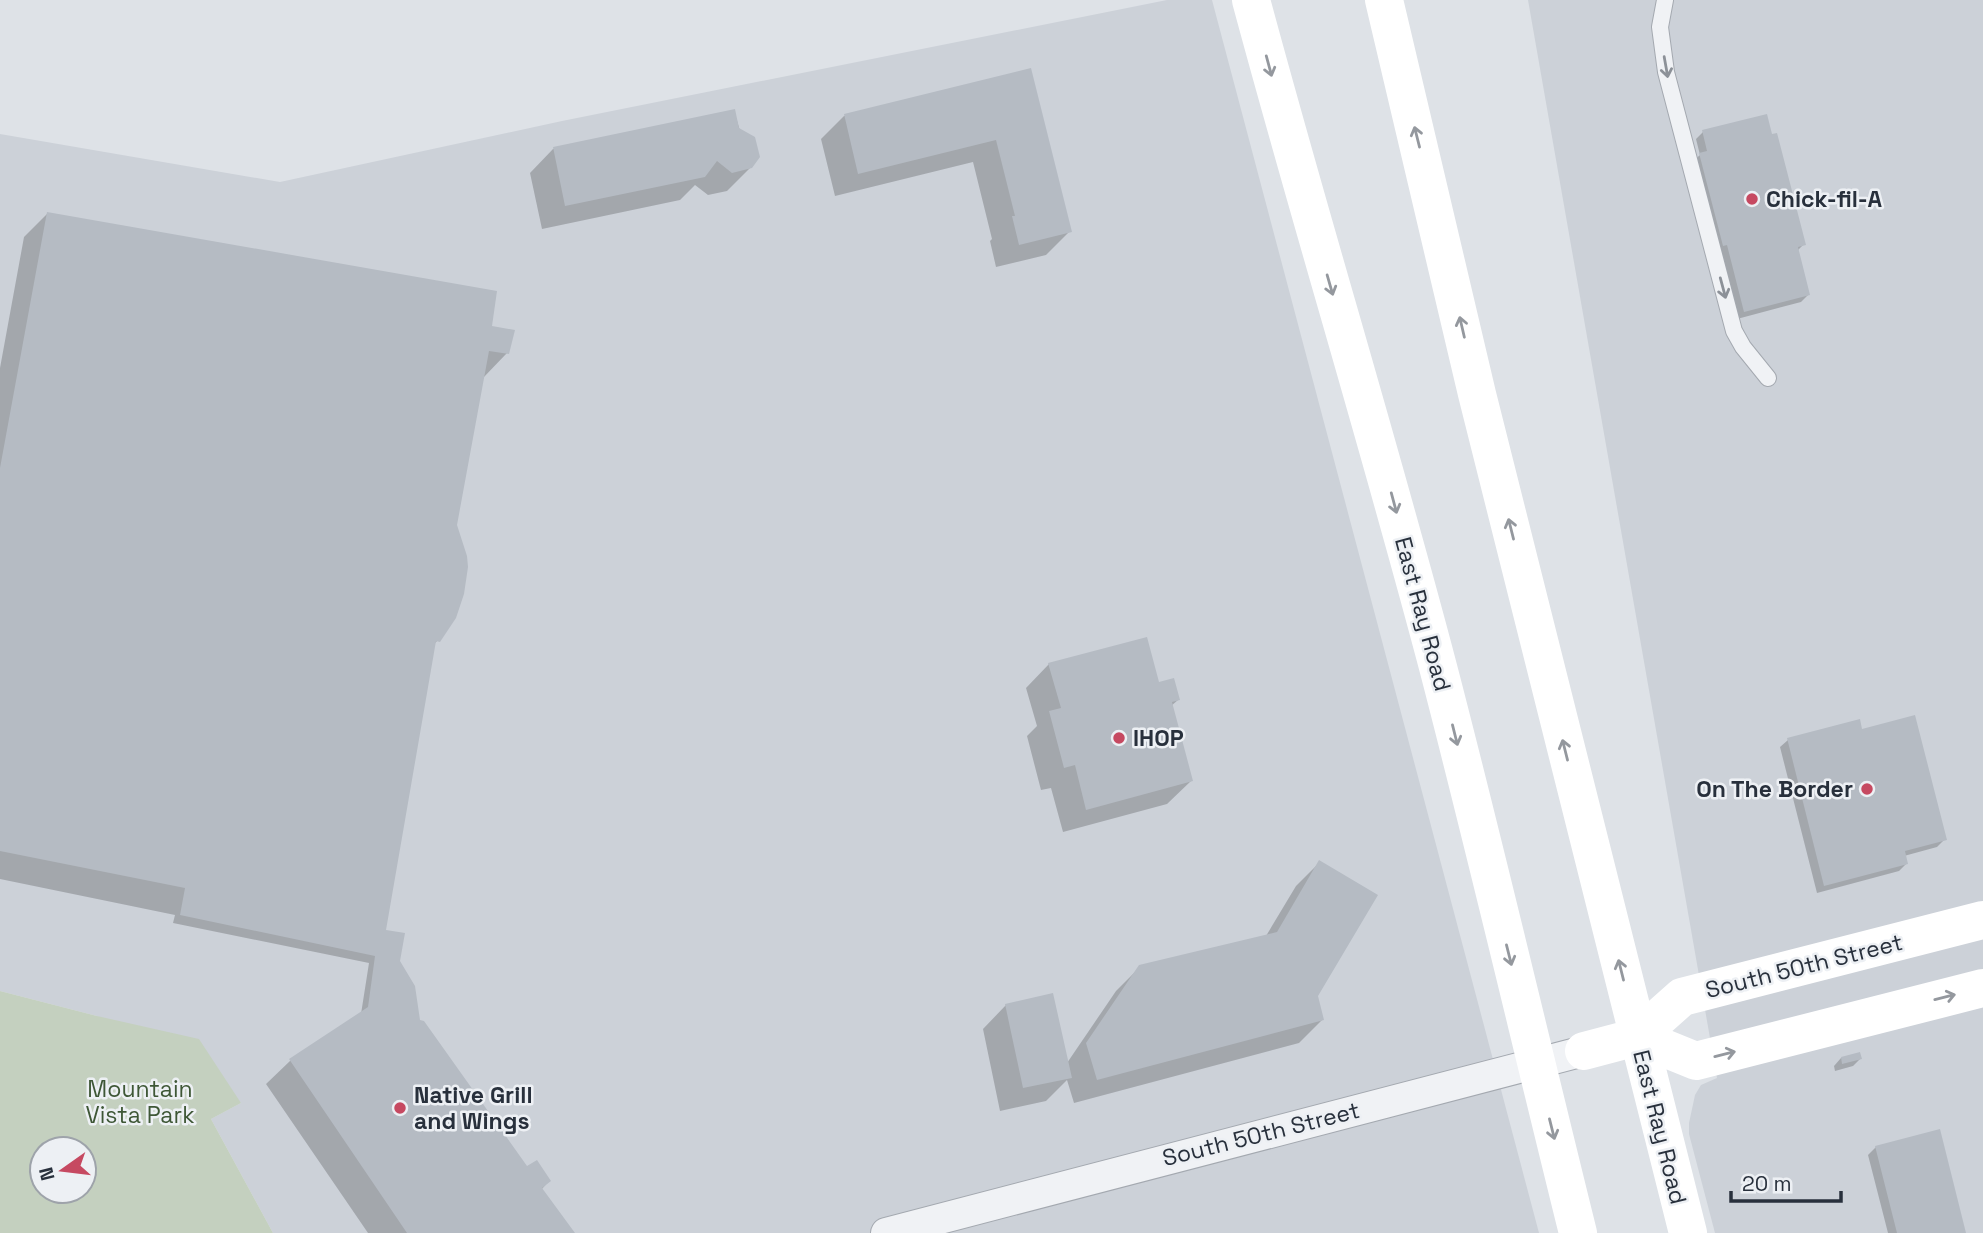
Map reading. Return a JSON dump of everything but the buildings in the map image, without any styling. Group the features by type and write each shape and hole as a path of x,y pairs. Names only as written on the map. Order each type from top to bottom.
{"main road":[{"name":"East Ray Road","path":"1251,0 1431,641 1578,1233"},
{"name":"East Ray Road","path":"1384,0 1477,394 1688,1233"},
{"name":"South 50th Street","path":"1584,1051 1637,1037 1682,997 1983,920"},
{"path":"1637,1037 1696,1061 1983,988"}],"street":[{"name":"South 50th Street","path":"886,1233 1584,1051"}],"lane":[{"path":"1665,0 1660,27 1666,72 1734,331 1768,378"}],"shaded area":[{"path":"1167,0 1212,0 1539,1233 273,1233 211,1119 241,1103 97,1016 0,991 0,134 280,182 562,121"},
{"path":"1528,0 1983,0 1983,1233 1715,1233 1689,1134 1689,1123 1695,1095 1701,1085 1717,1078"}],"green space":[{"name":"Mountain Vista Park","path":"0,991 199,1039 241,1103 211,1119 273,1233 0,1233"}],"place":[{"name":"Chick-fil-A","path":"1752,199"},
{"name":"IHOP","path":"1119,738"},
{"name":"On The Border","path":"1867,789"},
{"name":"Native Grill and Wings","path":"400,1108"}]}
